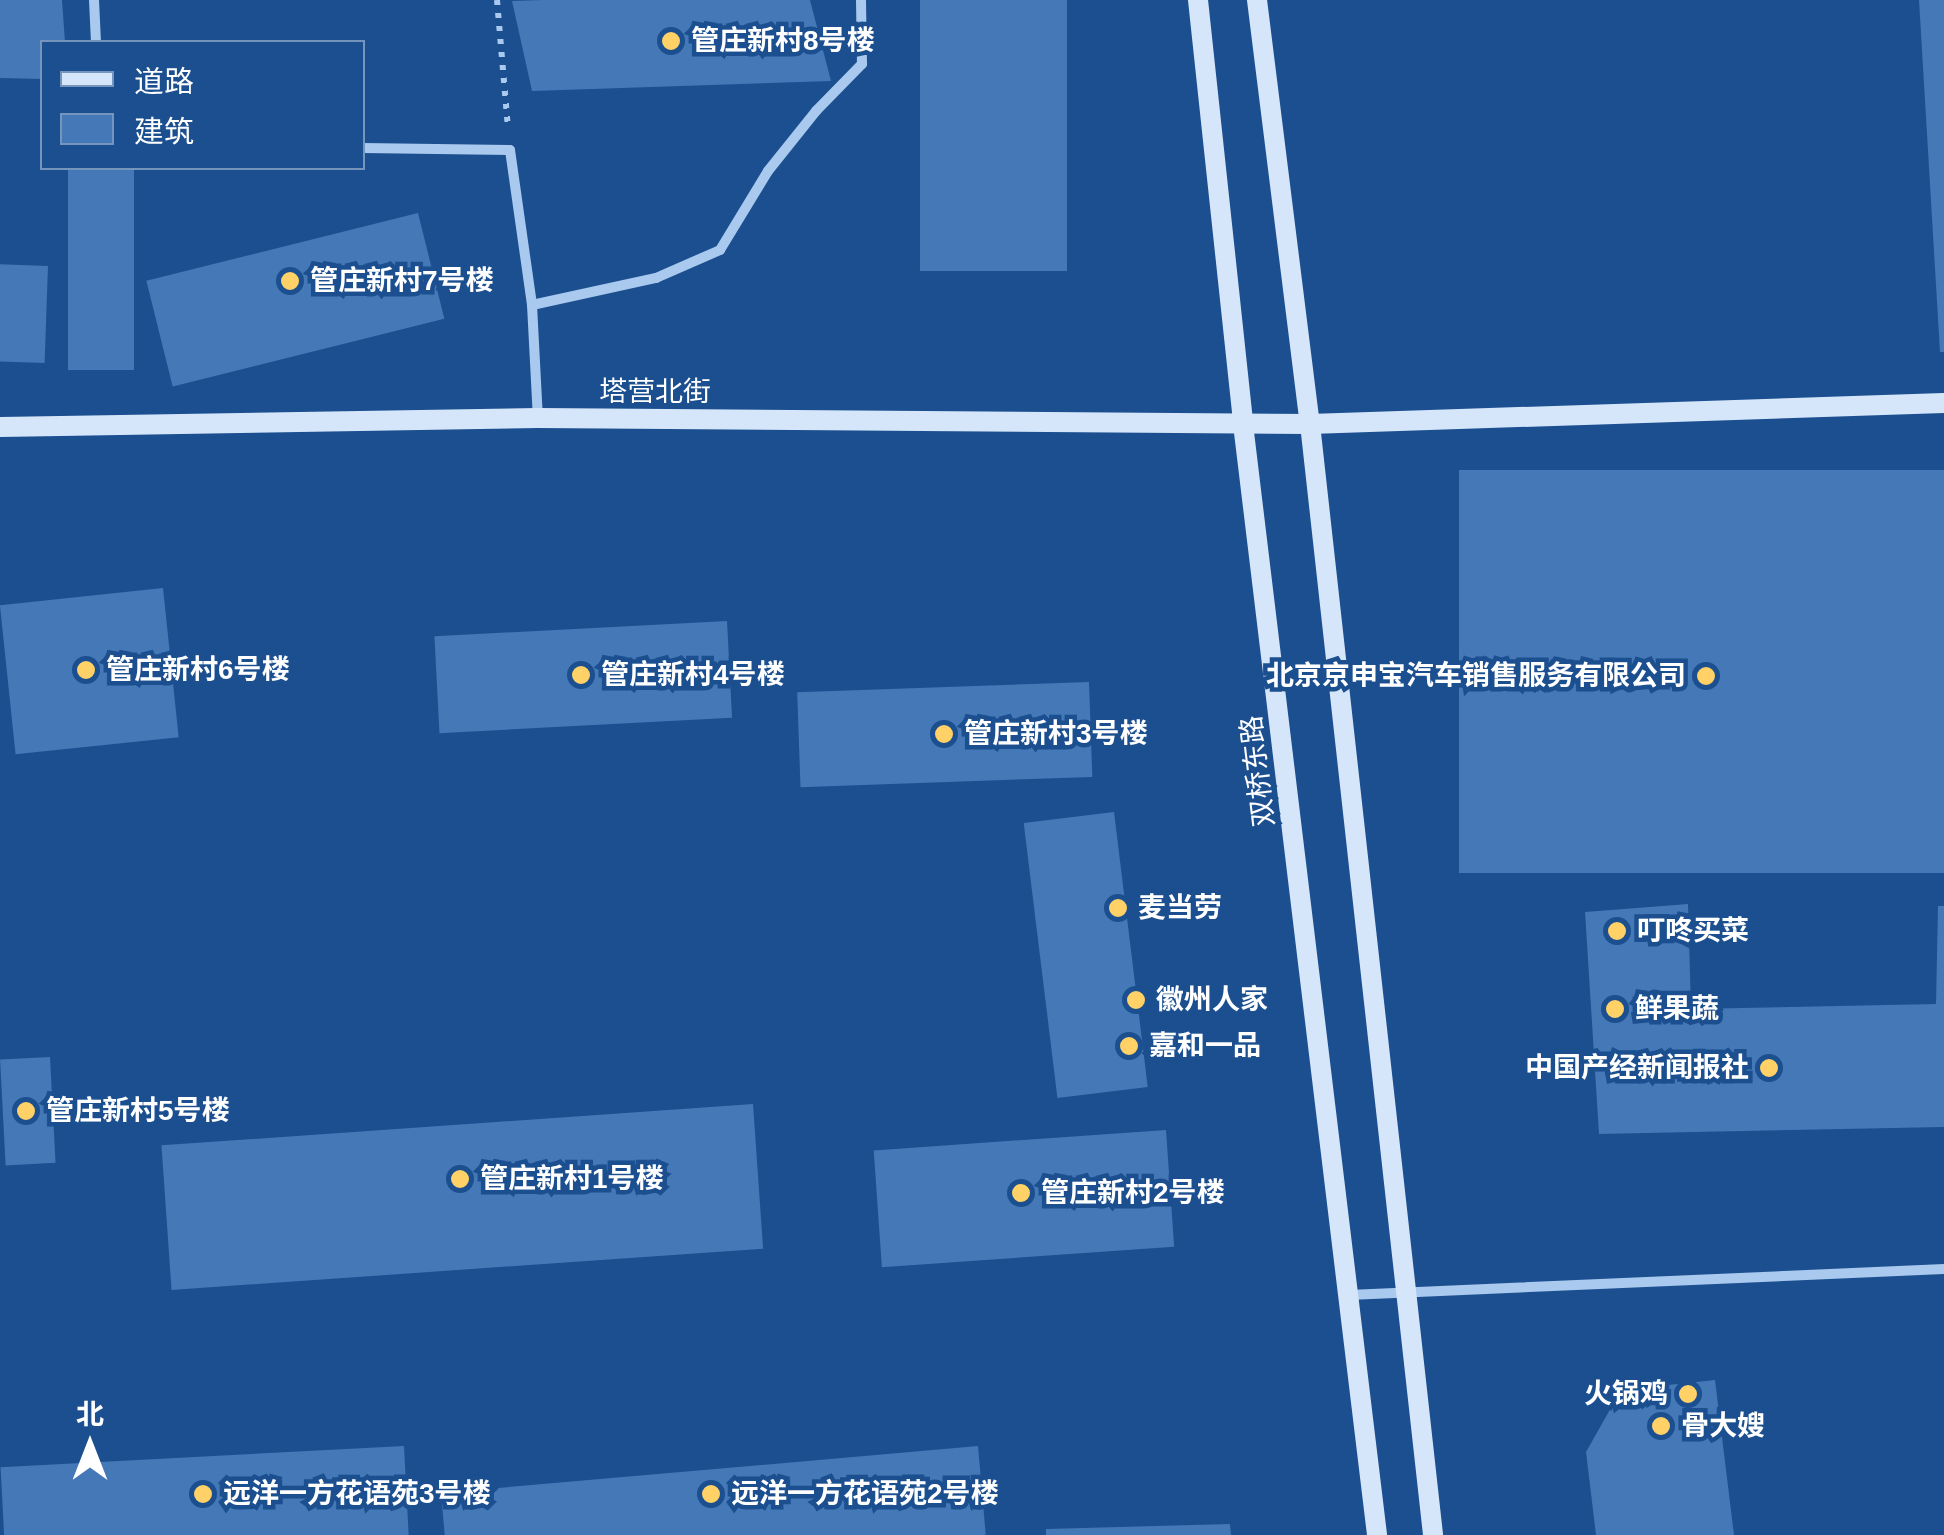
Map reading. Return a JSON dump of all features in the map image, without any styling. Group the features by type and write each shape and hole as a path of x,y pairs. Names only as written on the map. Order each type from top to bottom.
{"street":[{"path":"94,0 96,40"},
{"path":"532,305 656,278 720,250 768,170 816,111 862,64 861,0"},
{"name":"双桥东路","path":"1198,0 1243,424 1378,1535"},
{"path":"1257,0 1310,424 1434,1535"},
{"path":"365,148 510,150 532,305 538,418"},
{"name":"塔营北街","path":"0,427 538,418 1310,424 1944,403"},
{"path":"1349,1295 1944,1269"}],"path":[{"path":"497,0 510,150"}],"building":[{"path":"0,0 62,0 65,40 40,40 40,79 0,78"},
{"name":"管庄新村8号楼","path":"810,0 831,81 532,91 512,1"},
{"path":"920,0 1067,0 1067,271 920,271"},
{"path":"1919,0 1944,0 1944,352 1940,352"},
{"path":"68,170 134,170 134,370 68,370"},
{"name":"管庄新村7号楼","path":"418,213 444,319 173,387 146,281"},
{"path":"0,264 48,266 45,363 0,361"},
{"name":"北京京申宝汽车销售服务有限公司","path":"1459,470 1944,470 1944,873 1459,873"},
{"name":"管庄新村6号楼","path":"163,588 179,737 16,754 0,605"},
{"name":"管庄新村4号楼","path":"727,621 732,718 439,733 434,636"},
{"name":"管庄新村3号楼","path":"1089,682 1092,777 800,787 797,692"},
{"path":"1114,812 1148,1087 1057,1098 1024,823"},
{"name":"中国产经新闻报社","path":"1688,904 1691,1009 1936,1004 1938,906 1944,906 1944,1127 1599,1134 1585,912"},
{"name":"管庄新村5号楼","path":"50,1057 56,1163 6,1165 0,1060"},
{"name":"管庄新村1号楼","path":"753,1104 763,1249 172,1290 161,1145"},
{"name":"管庄新村2号楼","path":"1166,1130 1174,1247 882,1267 874,1150"},
{"path":"1715,1380 1734,1535 1596,1535 1586,1452 1621,1390"},
{"name":"远洋一方花语苑3号楼","path":"404,1446 409,1535 4,1535 1,1467"},
{"name":"远洋一方花语苑2号楼","path":"978,1446 986,1535 445,1535 441,1493"},
{"path":"1230,1524 1231,1535 1046,1535 1046,1529"}],"place":[{"name":"管庄新村8号楼","path":"671,41"},
{"name":"管庄新村7号楼","path":"290,281"},
{"name":"管庄新村6号楼","path":"86,670"},
{"name":"管庄新村4号楼","path":"581,675"},
{"name":"北京京申宝汽车销售服务有限公司","path":"1706,676"},
{"name":"管庄新村3号楼","path":"944,734"},
{"name":"麦当劳","path":"1118,908"},
{"name":"叮咚买菜","path":"1617,931"},
{"name":"徽州人家","path":"1136,1000"},
{"name":"鲜果蔬","path":"1615,1009"},
{"name":"嘉和一品","path":"1129,1046"},
{"name":"中国产经新闻报社","path":"1769,1068"},
{"name":"管庄新村5号楼","path":"26,1111"},
{"name":"管庄新村1号楼","path":"460,1179"},
{"name":"管庄新村2号楼","path":"1021,1193"},
{"name":"火锅鸡","path":"1688,1394"},
{"name":"骨大嫂","path":"1661,1426"},
{"name":"远洋一方花语苑3号楼","path":"203,1494"},
{"name":"远洋一方花语苑2号楼","path":"711,1494"}]}
